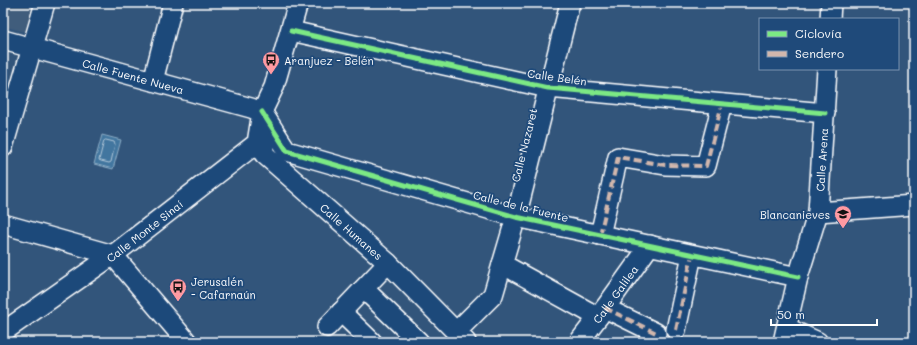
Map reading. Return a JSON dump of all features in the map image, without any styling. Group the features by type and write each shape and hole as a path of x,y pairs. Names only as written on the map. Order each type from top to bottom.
{"street":[{"path":"3,147 45,3"},
{"path":"153,81 174,3"},
{"path":"262,112 274,87 291,32 298,3"},
{"name":"Calle Nazaret","path":"463,339 493,295 516,217 570,3"},
{"path":"830,3 830,18"},
{"name":"Calle Belén","path":"291,32 548,88 825,112"},
{"name":"Calle Fuente Nueva","path":"3,40 262,112"},
{"name":"Calle Arena","path":"785,335 798,277 818,212 827,70"},
{"path":"600,235 618,157 665,165 706,166 722,104"},
{"name":"Calle de la Fuente","path":"262,112 287,151 516,217 798,277"},
{"name":"Calle Monte Sinaí","path":"3,332 113,255 258,143 262,112"},
{"name":"Calle Humanes","path":"262,112 264,154 388,263 463,339"},
{"path":"818,212 914,205"},
{"path":"3,224 113,255 188,342"},
{"name":"Calle Galilea","path":"579,342 650,245"},
{"path":"676,330 692,255"},
{"path":"327,327 388,263"},
{"path":"502,264 602,312 656,333"},
{"path":"364,289 419,342"},
{"path":"341,312 372,342"},
{"path":"785,335 818,342"}],"shaded area":[{"path":"3,3 38,3 30,33 3,26"}],"water":[{"path":"102,135 121,140 113,169 94,164"}],"marked path":[{"path":"600,235 618,157 665,165 706,166 722,104"},
{"path":"676,330 692,255"},
{"path":"605,308 656,333"}],"cycle path":[{"path":"291,31 548,88 825,113"},
{"path":"262,112 287,151 516,217 798,277"}],"place":[{"name":"Aranjuez - Belén","path":"271,75"},
{"name":"Blancanieves","path":"843,229"},
{"name":"Jerusalén - Cafarnaún","path":"178,302"}]}
